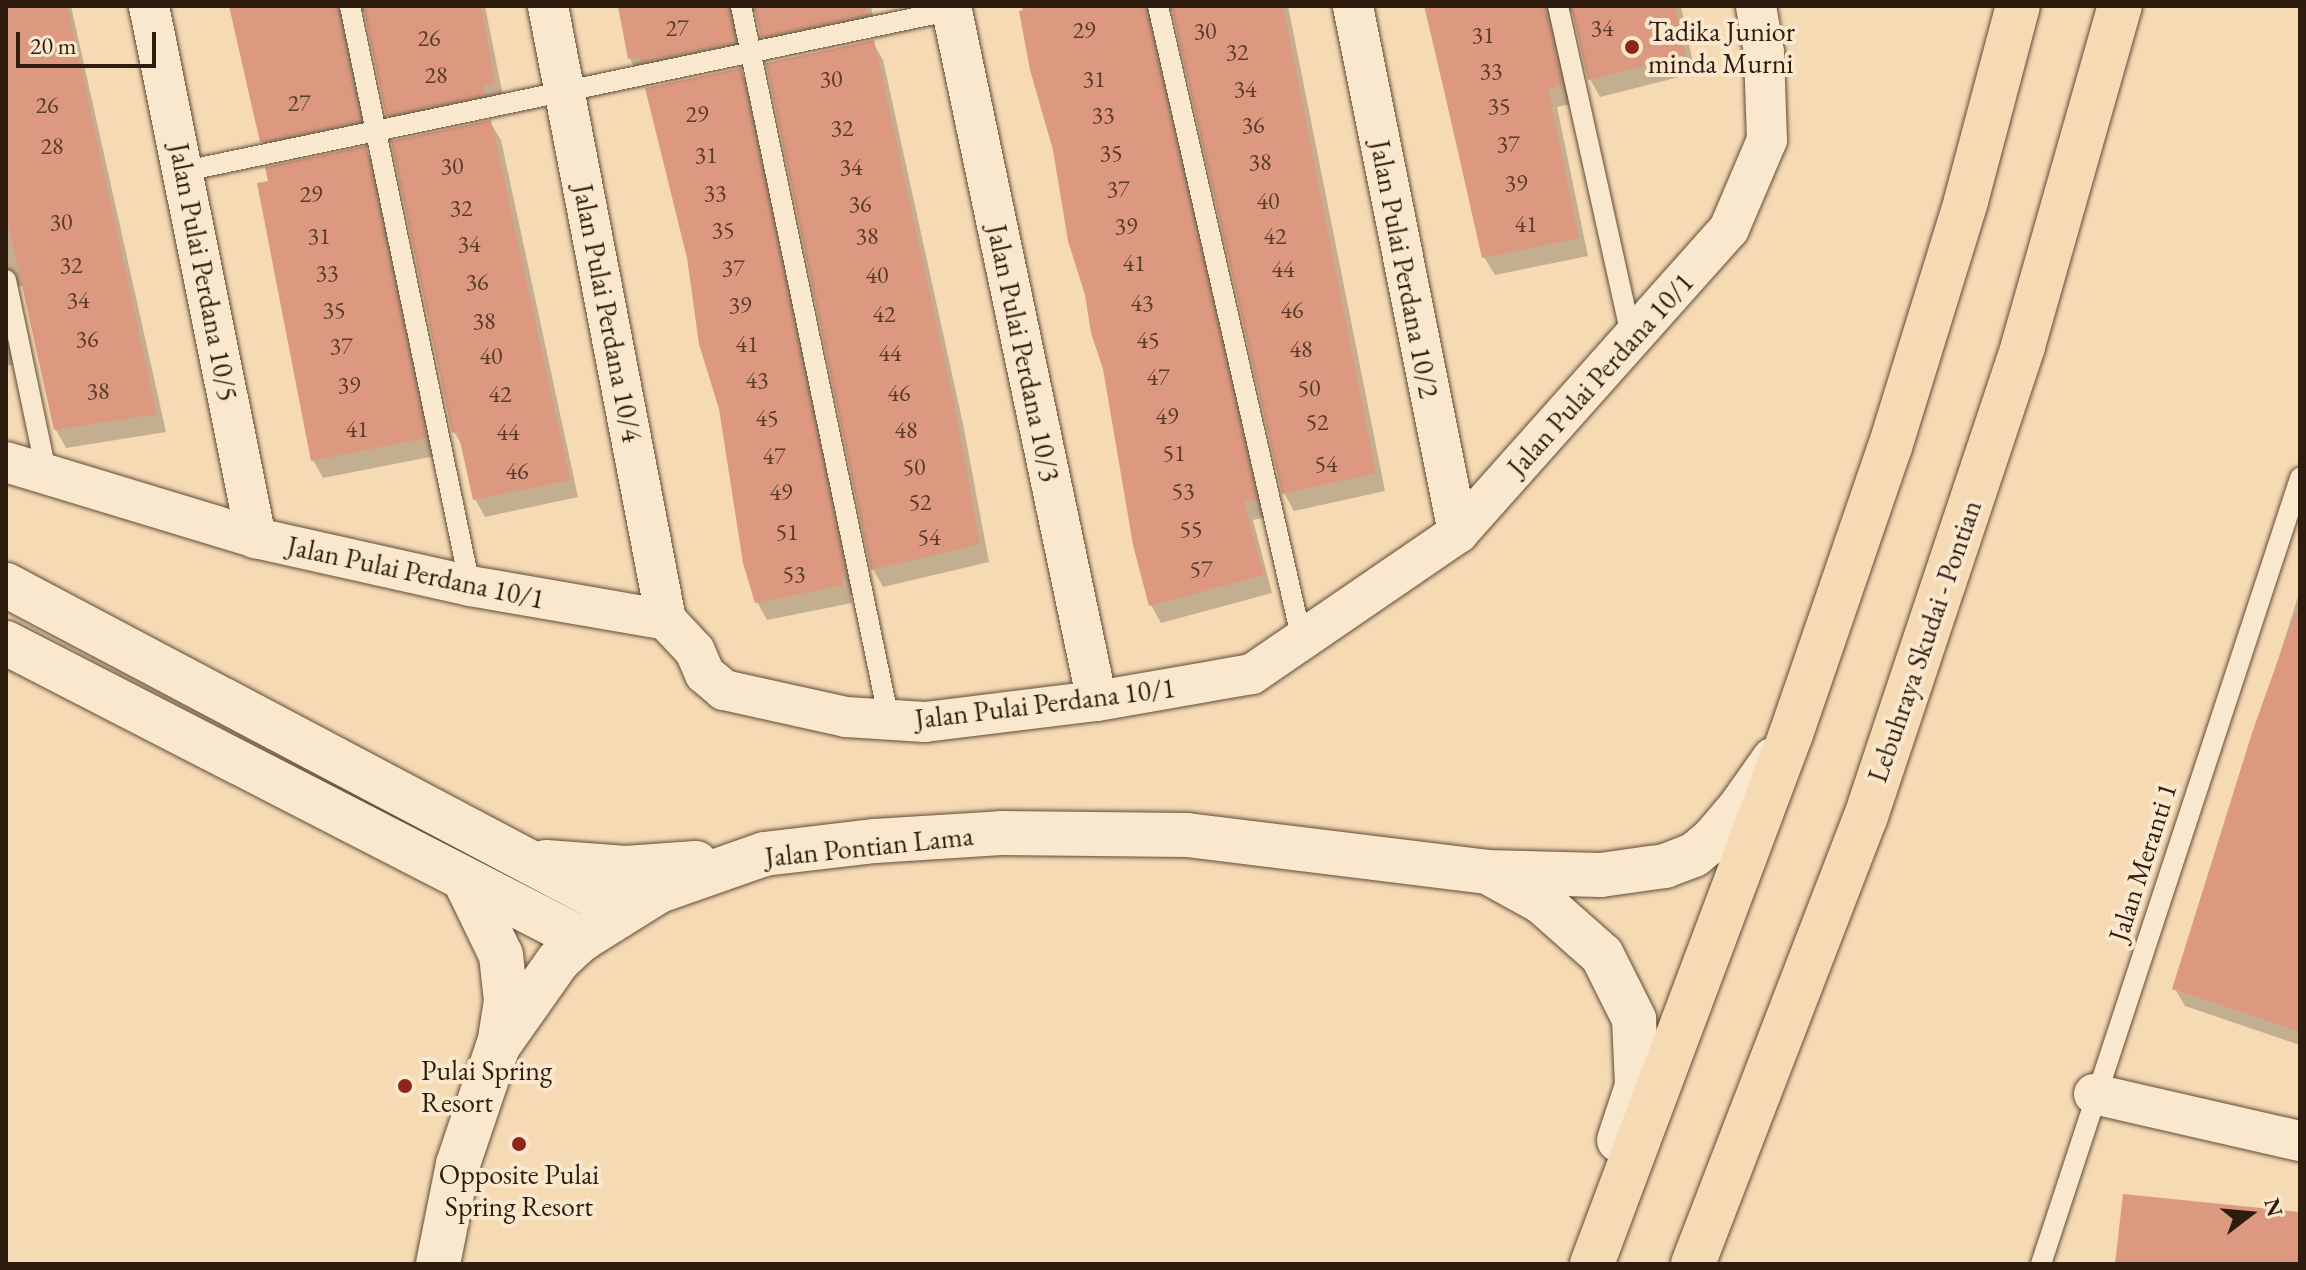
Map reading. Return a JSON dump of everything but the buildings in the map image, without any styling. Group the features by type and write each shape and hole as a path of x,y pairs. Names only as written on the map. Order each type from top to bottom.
{"highway":[{"path":"1966,201 2018,6"},
{"path":"1592,1264 1791,734 1890,447 1966,201 2033,6"},
{"name":"Lebuhraya Skudai - Pontian","path":"1693,1264 1865,819 2023,346 2120,6"}],"street":[{"name":"Jalan Pulai Perdana 10/5","path":"149,6 185,171 256,538"},
{"name":"Jalan Pulai Perdana 10/4","path":"548,6 666,620"},
{"name":"Jalan Pulai Perdana 10/2","path":"1353,6 1458,533"},
{"name":"Jalan Pulai Perdana 10/1","path":"6,462 47,477 256,538 470,586 666,620 695,651 705,674 724,690 846,717 925,722 1097,701 1252,674 1458,533 1729,229 1767,140 1764,52 1756,6"},
{"name":"Jalan Pulai Perdana 10/3","path":"957,7 1097,701"},
{"path":"6,585 624,912"},
{"path":"6,643 582,939"},
{"name":"Jalan Pontian Lama","path":"438,1264 458,1164 498,1046 558,961 582,939 659,891 764,854 875,841 1001,833 1187,835 1487,872 1601,875 1665,866 1694,855 1714,838 1741,806 1791,734"},
{"path":"527,861 661,867 764,854"},
{"name":"Jalan Pontian Lama","path":"1487,872 1542,902 1602,955 1634,1019 1637,1086 1579,1264"},
{"path":"465,881 501,955 506,1001 498,1046"},
{"path":"2094,1094 2300,1141"}],"lane":[{"path":"350,6 470,586"},
{"path":"741,6 889,720"},
{"path":"1158,6 1302,641"},
{"path":"1558,6 1632,340"},
{"path":"185,171 566,93 957,7"},
{"path":"6,280 47,477"},
{"name":"Jalan Meranti 1","path":"2041,1264 2094,1094 2300,478"}],"place":[{"name":"Tadika Junior minda Murni","path":"1632,47"},
{"name":"Pulai Spring Resort","path":"405,1086"},
{"name":"Opposite Pulai Spring Resort","path":"519,1144"}]}
